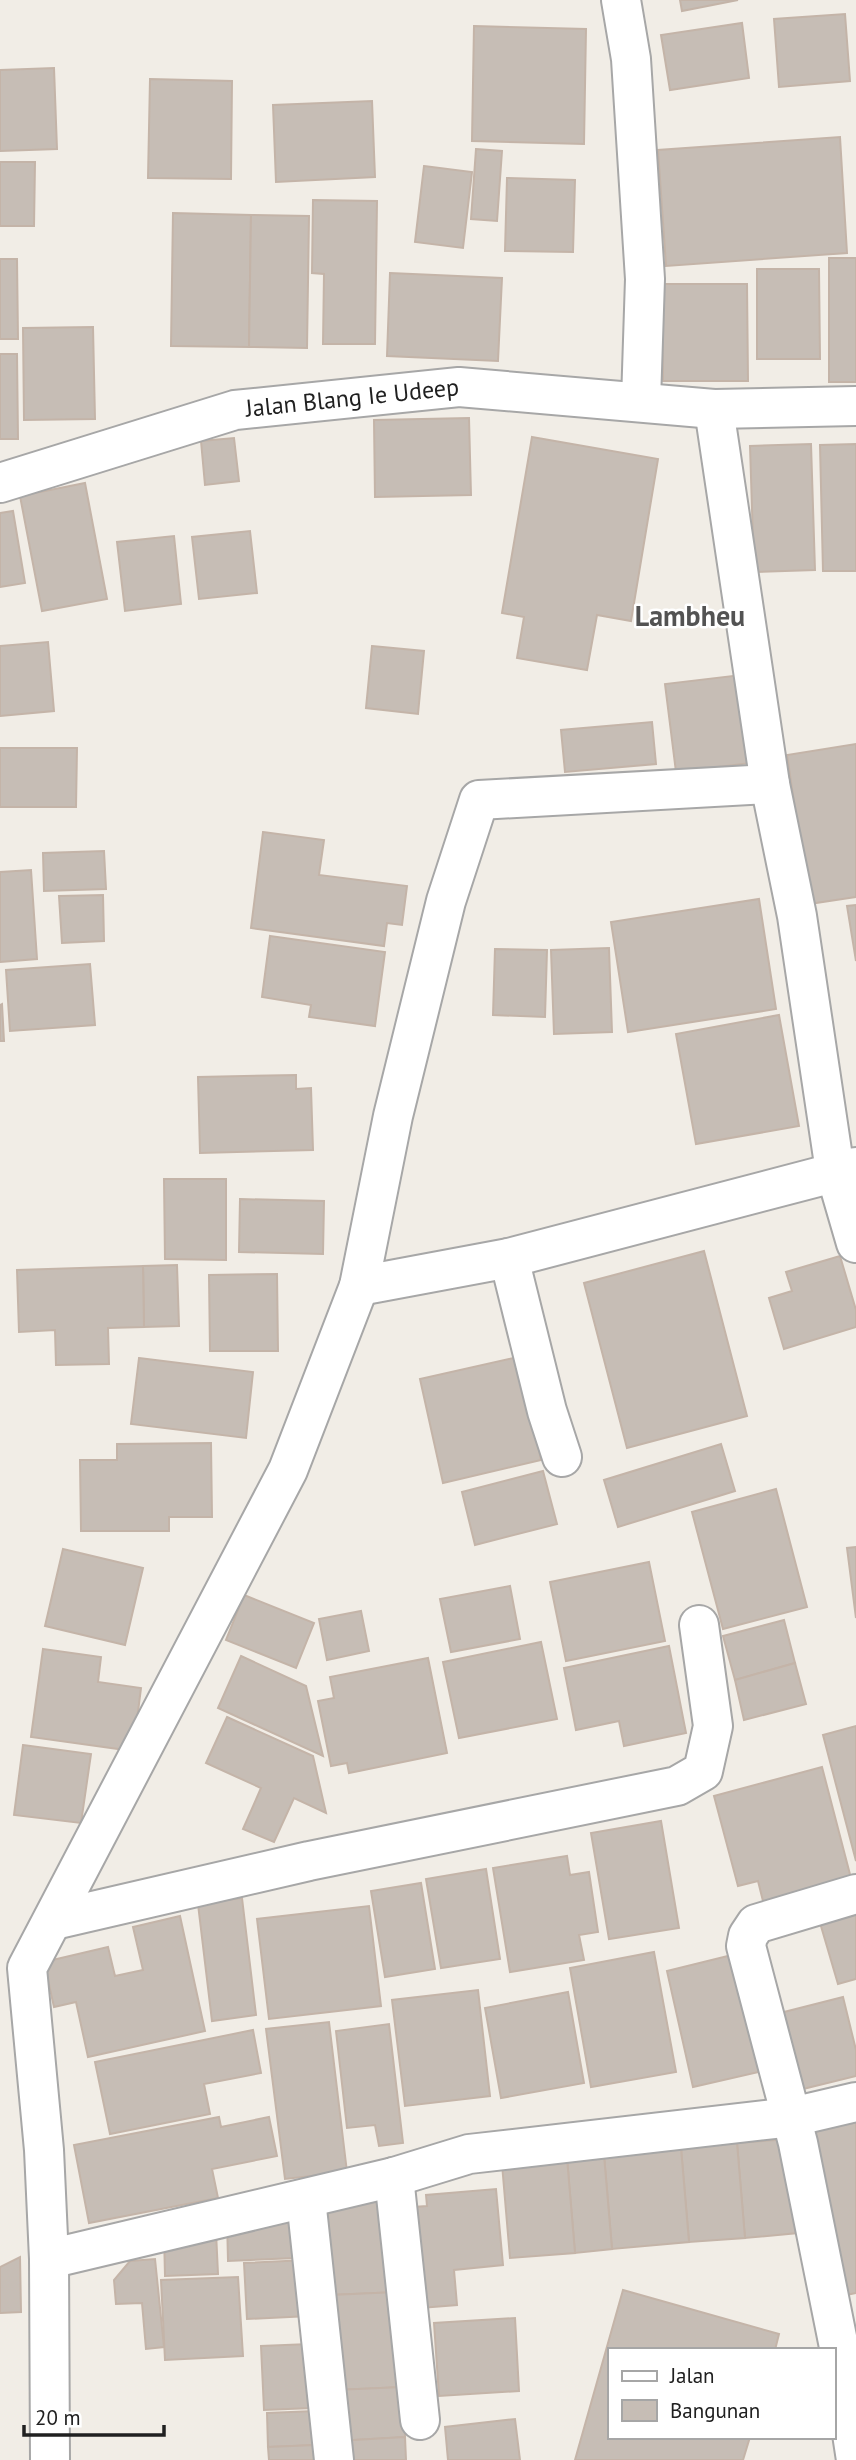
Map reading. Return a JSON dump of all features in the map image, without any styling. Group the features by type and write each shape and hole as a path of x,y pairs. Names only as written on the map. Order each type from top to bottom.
{"street":[{"path":"621,0 631,59 645,279 641,401"},
{"name":"Jalan Blang Ie Udeep","path":"0,483 234,410 459,387 714,409 856,406"},
{"path":"714,409 770,784 846,1169 856,1243"},
{"path":"50,2460 49,2259 44,2150 14,1968 54,1920 288,1470 359,1286 400,1089 446,901 480,800 770,784"},
{"path":"359,1286 509,1258 846,1169"},
{"path":"509,1258 547,1411 562,1457"},
{"path":"54,1920 309,1861 677,1786 704,1771 713,1726 699,1625"},
{"path":"856,1894 756,1924 748,1936 746,1946 847,2340 856,2460"},
{"path":"49,2259 394,2177 469,2154 792,2117 856,2102"},
{"path":"394,2177 420,2420"},
{"path":"306,2199 334,2460"}],"building":[{"path":"680,0 738,0 682,11"},
{"path":"845,14 850,81 779,87 774,19"},
{"path":"742,23 749,78 670,90 661,35"},
{"path":"474,26 586,29 584,144 472,141"},
{"path":"54,68 57,149 0,151 0,70"},
{"path":"150,79 232,81 231,179 148,178"},
{"path":"372,101 375,177 276,182 273,105"},
{"path":"840,137 847,253 666,266 658,150"},
{"path":"476,149 502,151 497,221 471,219"},
{"path":"0,162 35,162 34,226 0,226"},
{"path":"424,166 472,172 463,248 415,242"},
{"path":"507,178 575,180 573,252 505,251"},
{"path":"313,200 377,201 375,344 323,344 324,274 312,273"},
{"path":"173,213 251,215 249,347 171,346"},
{"path":"251,215 309,216 307,348 249,347"},
{"path":"829,258 856,258 856,382 829,382"},
{"path":"0,259 17,259 18,339 0,339"},
{"path":"757,269 819,269 820,359 757,359"},
{"path":"390,273 502,278 498,361 387,356"},
{"path":"662,284 747,284 748,381 663,381"},
{"path":"93,327 95,419 24,420 23,328"},
{"path":"0,354 17,354 18,439 0,439"},
{"path":"469,418 471,495 375,497 374,420"},
{"path":"532,437 658,459 631,621 597,615 587,670 517,658 524,617 502,613"},
{"path":"234,438 239,481 205,485 201,441"},
{"path":"811,444 815,570 754,572 750,446"},
{"path":"856,444 856,571 823,571 820,445"},
{"path":"85,483 107,599 42,611 20,496"},
{"path":"13,511 25,583 0,587 0,513"},
{"path":"250,531 257,593 199,599 192,537"},
{"path":"174,536 181,604 125,611 117,542"},
{"path":"48,642 54,711 0,716 0,646"},
{"path":"372,646 424,651 418,714 366,708"},
{"path":"741,675 751,763 676,772 665,684"},
{"path":"652,722 656,764 565,772 561,730"},
{"path":"856,744 856,897 809,904 787,755"},
{"path":"0,748 77,748 76,807 0,807"},
{"path":"263,832 324,840 319,875 407,886 402,925 387,923 384,946 251,928"},
{"path":"104,851 106,889 44,891 43,853"},
{"path":"31,870 37,959 0,962 0,872"},
{"path":"103,895 104,941 62,943 59,896"},
{"path":"759,899 776,1009 628,1032 611,922"},
{"path":"856,905 856,961 847,906"},
{"path":"270,936 385,952 375,1026 309,1017 311,1005 262,997"},
{"path":"609,948 612,1032 554,1034 551,950"},
{"path":"495,949 547,950 545,1017 493,1015"},
{"path":"90,964 95,1025 10,1031 6,970"},
{"path":"2,1004 4,1041 0,1041 0,1005"},
{"path":"779,1015 799,1126 696,1144 676,1034"},
{"path":"296,1075 296,1089 311,1088 313,1150 200,1153 198,1077"},
{"path":"164,1179 226,1179 226,1260 165,1259"},
{"path":"240,1199 324,1201 323,1254 239,1252"},
{"path":"704,1251 747,1416 627,1448 584,1283"},
{"path":"840,1256 856,1310 856,1327 784,1349 769,1298 792,1291 786,1272"},
{"path":"177,1265 179,1326 144,1327 143,1266"},
{"path":"143,1266 144,1327 108,1328 109,1364 56,1365 55,1330 19,1332 17,1270"},
{"path":"277,1274 278,1351 210,1351 209,1275"},
{"path":"518,1357 541,1460 443,1483 420,1379"},
{"path":"139,1358 253,1372 246,1438 131,1424"},
{"path":"211,1443 212,1517 169,1517 169,1531 81,1531 80,1460 117,1460 117,1444"},
{"path":"721,1444 735,1491 618,1527 604,1480"},
{"path":"543,1471 557,1524 475,1545 462,1492"},
{"path":"776,1489 807,1607 723,1629 692,1512"},
{"path":"856,1547 856,1618 847,1548"},
{"path":"63,1549 143,1568 125,1645 45,1626"},
{"path":"649,1562 665,1641 566,1661 550,1582"},
{"path":"510,1586 520,1639 451,1652 440,1599"},
{"path":"244,1595 314,1623 296,1668 226,1640"},
{"path":"361,1611 369,1651 327,1660 319,1619"},
{"path":"784,1620 795,1663 735,1680 723,1636"},
{"path":"541,1642 557,1719 459,1738 443,1662"},
{"path":"669,1646 686,1733 624,1746 619,1721 576,1730 564,1668"},
{"path":"43,1649 101,1657 98,1682 141,1688 133,1751 31,1737"},
{"path":"241,1656 306,1686 323,1756 218,1708"},
{"path":"428,1658 447,1753 349,1773 347,1763 331,1766 318,1701 334,1698 330,1677"},
{"path":"795,1663 806,1704 744,1720 735,1680"},
{"path":"227,1717 313,1756 326,1813 294,1798 274,1842 243,1829 261,1788 206,1763"},
{"path":"856,1726 856,1861 823,1735"},
{"path":"23,1745 91,1754 81,1823 14,1815"},
{"path":"822,1767 852,1882 764,1905 758,1881 738,1886 714,1796"},
{"path":"661,1821 679,1928 609,1939 591,1833"},
{"path":"567,1856 570,1875 589,1872 598,1932 579,1935 584,1960 510,1972 493,1868"},
{"path":"486,1869 500,1959 441,1968 426,1879"},
{"path":"421,1883 435,1969 385,1977 371,1891"},
{"path":"242,1898 256,2015 212,2021 198,1904"},
{"path":"856,1904 856,1979 838,1984 818,1916"},
{"path":"369,1906 381,2006 269,2019 257,1919"},
{"path":"180,1916 205,2031 88,2057 76,2002 54,2007 44,1962 108,1947 115,1976 143,1970 133,1927"},
{"path":"654,1952 676,2072 591,2087 570,1968"},
{"path":"740,1953 767,2070 693,2087 667,1971"},
{"path":"478,1990 490,2096 405,2106 392,2000"},
{"path":"568,1992 584,2083 501,2098 485,2008"},
{"path":"843,1997 856,2050 856,2076 799,2090 780,2013"},
{"path":"329,2022 347,2172 285,2179 266,2029"},
{"path":"389,2024 403,2143 379,2146 375,2125 347,2128 336,2031"},
{"path":"253,2030 261,2073 204,2084 210,2114 110,2134 95,2062"},
{"path":"856,2113 856,2293 846,2295 805,2126"},
{"path":"219,2117 221,2127 269,2117 277,2156 212,2169 218,2198 89,2223 74,2145"},
{"path":"790,2139 798,2233 745,2238 737,2143"},
{"path":"737,2143 745,2238 689,2242 681,2148"},
{"path":"681,2148 689,2242 612,2249 604,2155"},
{"path":"604,2155 612,2249 575,2253 567,2158"},
{"path":"567,2158 575,2253 510,2258 502,2164"},
{"path":"496,2189 503,2265 454,2270 457,2305 408,2309 399,2208 427,2206 426,2195"},
{"path":"394,2199 398,2292 330,2295 326,2202"},
{"path":"295,2216 296,2258 228,2261 227,2219"},
{"path":"216,2232 218,2274 165,2276 164,2234"},
{"path":"20,2257 21,2312 0,2313 0,2267"},
{"path":"155,2259 164,2347 146,2349 142,2303 116,2304 114,2280 130,2261"},
{"path":"306,2260 309,2316 247,2319 244,2263"},
{"path":"238,2277 243,2356 165,2360 161,2280"},
{"path":"623,2290 779,2334 776,2348 608,2348 608,2439 749,2439 743,2460 575,2460"},
{"path":"398,2292 403,2387 335,2390 330,2295"},
{"path":"515,2318 519,2391 439,2396 434,2323"},
{"path":"309,2344 312,2408 264,2410 261,2346"},
{"path":"403,2387 405,2437 337,2441 335,2390"},
{"path":"315,2411 316,2445 268,2447 267,2413"},
{"path":"515,2419 520,2460 448,2460 445,2427"},
{"path":"405,2437 406,2460 338,2460 337,2441"},
{"path":"316,2445 316,2460 269,2460 268,2447"}],"district":[{"name":"Lambheu","path":"690,616"}]}
